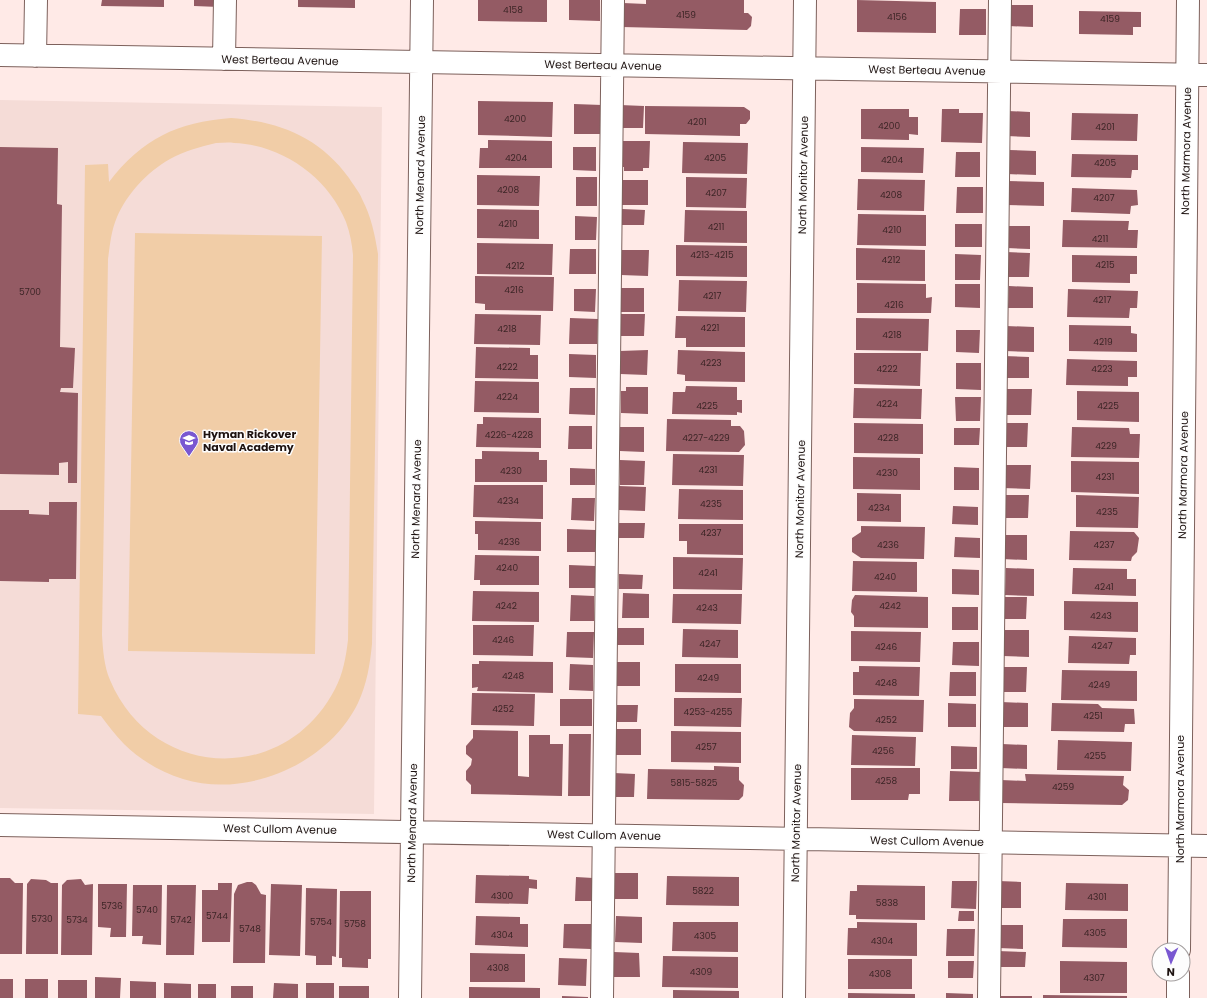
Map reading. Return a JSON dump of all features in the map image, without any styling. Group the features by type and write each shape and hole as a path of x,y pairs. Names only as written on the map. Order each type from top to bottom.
{"street":[{"path":"35,56 36,0"},
{"path":"224,59 225,0"},
{"name":"North Menard Avenue","path":"410,998 422,0"},
{"path":"602,998 613,0"},
{"name":"North Monitor Avenue","path":"794,998 805,0"},
{"path":"989,998 1000,0"},
{"name":"North Marmora Avenue","path":"1179,942 1197,74 1188,0"},
{"name":"West Berteau Avenue","path":"0,55 1197,74"},
{"name":"West Cullom Avenue","path":"0,825 1207,846"},
{"path":"1178,982 1178,998"}],"shaded area":[{"name":"Hyman Rickover Naval Academy","path":"0,100 382,107 374,814 0,808"},
{"path":"231,118 266,123 297,134 325,152 349,178 361,196 370,219 378,254 372,644 366,681 358,703 345,724 328,743 307,759 284,771 259,780 234,784 208,784 183,779 167,773 151,765 130,750 101,716 78,714 85,165 108,164 109,182 134,154 162,135 177,129 212,120","holes":["216,143 252,145 286,157 301,166 328,191 338,206 349,230 353,255 348,640 344,665 335,689 313,721 285,743 253,755 220,758 186,752 156,737 130,713 108,675 104,658 102,635 108,259 112,233 117,217 126,200 153,170 181,154"]},
{"path":"135,233 322,236 315,654 128,651"}],"building":[{"path":"102,0 164,0 164,7 101,6"},
{"path":"194,0 219,0 219,7 194,6"},
{"path":"298,0 355,0 355,8 298,7"},
{"path":"478,0 547,0 547,22 478,21"},
{"path":"569,0 600,0 600,21 569,20"},
{"path":"646,0 744,0 744,13 748,13 752,17 751,26 747,30 622,27 623,3 646,4"},
{"path":"857,0 936,2 936,33 857,32"},
{"path":"1010,5 1033,5 1033,27 1009,26"},
{"path":"960,9 986,9 986,35 959,35"},
{"path":"1079,11 1141,12 1141,27 1133,27 1133,35 1079,34"},
{"path":"478,101 553,102 552,137 478,135"},
{"path":"574,104 602,105 602,134 574,134"},
{"path":"620,105 644,106 643,128 620,128"},
{"path":"645,106 744,107 750,111 750,119 746,124 740,124 740,136 645,134"},
{"path":"861,109 909,109 909,117 918,117 918,135 909,134 909,140 861,139"},
{"path":"942,109 959,109 959,113 983,113 982,143 941,142"},
{"path":"1008,111 1030,112 1030,137 1007,136"},
{"path":"1072,113 1138,114 1137,141 1071,140"},
{"path":"488,140 552,141 552,168 479,168 480,148 488,148"},
{"path":"621,141 650,141 649,168 643,168 643,171 624,171 624,167 621,167"},
{"path":"683,142 748,143 747,174 682,173"},
{"path":"0,147 58,148 57,204 62,205 60,347 75,348 73,388 61,388 60,392 78,393 77,483 68,483 68,462 59,463 59,475 0,474"},
{"path":"573,147 596,147 596,171 573,170"},
{"path":"861,147 924,148 923,173 861,172"},
{"path":"1009,150 1036,151 1036,175 1007,174"},
{"path":"956,152 980,152 980,177 955,177"},
{"path":"1072,154 1138,155 1138,170 1132,170 1131,178 1071,177"},
{"path":"477,175 540,176 539,206 477,205"},
{"path":"576,177 597,177 597,206 576,206"},
{"path":"686,177 747,178 746,208 686,207"},
{"path":"858,179 925,180 924,211 857,210"},
{"path":"622,180 648,180 648,205 622,205"},
{"path":"1007,181 1044,182 1044,206 1006,205"},
{"path":"957,187 983,187 983,213 956,213"},
{"path":"1072,188 1137,190 1138,205 1131,206 1130,214 1071,212"},
{"path":"477,209 539,210 539,239 477,238"},
{"path":"622,209 645,210 644,225 622,225"},
{"path":"685,210 747,211 747,243 684,242"},
{"path":"858,214 926,215 926,246 857,245"},
{"path":"575,216 597,217 596,240 575,240"},
{"path":"1063,220 1129,221 1128,230 1138,230 1137,248 1062,247"},
{"path":"955,224 982,224 982,247 955,247"},
{"path":"1007,226 1030,226 1030,249 1007,248"},
{"path":"477,243 553,244 552,275 477,274"},
{"path":"676,245 747,246 747,277 676,276"},
{"path":"856,248 925,250 925,281 856,280"},
{"path":"570,249 596,249 596,274 569,274"},
{"path":"622,250 649,250 648,276 621,275"},
{"path":"1006,252 1030,253 1029,277 1005,277"},
{"path":"955,254 981,255 980,280 955,280"},
{"path":"1072,255 1137,256 1137,274 1130,274 1130,283 1072,282"},
{"path":"475,276 554,277 553,311 485,310 485,304 475,303"},
{"path":"679,280 747,281 746,312 678,311"},
{"path":"857,283 926,284 926,298 932,297 931,313 857,313"},
{"path":"955,284 980,284 980,308 955,307"},
{"path":"1009,286 1033,287 1033,308 1008,308"},
{"path":"621,288 644,288 644,312 620,312"},
{"path":"574,289 596,289 595,312 574,311"},
{"path":"1068,289 1138,291 1137,308 1130,308 1129,318 1067,317"},
{"path":"475,314 541,315 540,345 474,344"},
{"path":"621,314 645,314 644,336 621,336"},
{"path":"676,316 745,317 745,347 686,347 686,338 675,338"},
{"path":"570,318 598,319 597,344 569,344"},
{"path":"856,318 929,319 928,351 856,350"},
{"path":"1069,325 1131,326 1131,333 1137,334 1137,352 1069,351"},
{"path":"1006,326 1034,327 1034,352 1005,351"},
{"path":"956,330 980,330 979,353 956,352"},
{"path":"476,347 530,348 530,355 538,355 538,379 475,378"},
{"path":"648,350 647,375 620,374 620,351"},
{"path":"678,350 745,352 745,382 685,381 685,375 677,374"},
{"path":"854,353 921,353 920,386 854,384"},
{"path":"569,354 596,355 596,378 569,377"},
{"path":"1004,356 1029,357 1029,378 1004,378"},
{"path":"1067,359 1137,361 1137,377 1128,377 1128,386 1066,385"},
{"path":"956,363 981,363 981,390 956,389"},
{"path":"475,381 539,382 539,413 474,412"},
{"path":"686,386 737,387 737,400 742,400 742,413 737,412 737,415 672,414 673,392 685,392"},
{"path":"626,387 648,387 648,414 621,413 621,391 626,391"},
{"path":"570,388 595,388 595,415 569,414"},
{"path":"854,388 922,389 921,419 853,418"},
{"path":"1004,389 1032,389 1031,415 1004,415"},
{"path":"1077,391 1139,392 1139,422 1077,420"},
{"path":"955,397 981,397 980,421 956,421"},
{"path":"483,417 541,418 541,448 476,447 477,424 483,424"},
{"path":"667,419 731,420 731,426 740,426 744,431 745,445 739,452 666,451"},
{"path":"854,423 923,424 923,454 854,453"},
{"path":"1004,423 1028,423 1027,447 1004,447"},
{"path":"569,426 592,426 592,449 568,449"},
{"path":"620,427 644,427 644,452 620,451"},
{"path":"1072,427 1129,428 1130,434 1140,434 1139,458 1071,457"},
{"path":"954,428 980,428 979,445 954,445"},
{"path":"482,451 539,452 539,460 547,460 547,482 475,482 475,459 482,459"},
{"path":"673,454 744,455 743,486 672,485"},
{"path":"853,457 920,458 920,490 853,489"},
{"path":"620,460 645,461 644,485 620,485"},
{"path":"1071,461 1139,462 1139,494 1071,492"},
{"path":"1002,465 1031,465 1030,489 1002,488"},
{"path":"954,467 979,468 979,490 954,490"},
{"path":"570,468 595,469 595,485 570,485"},
{"path":"474,485 543,485 543,519 473,517"},
{"path":"619,486 646,487 645,511 619,510"},
{"path":"679,489 743,490 743,520 678,519"},
{"path":"857,493 901,494 901,522 857,521"},
{"path":"1002,495 1029,495 1028,518 1002,518"},
{"path":"1076,495 1139,497 1138,528 1076,527"},
{"path":"572,498 595,498 594,521 571,520"},
{"path":"49,502 77,502 76,579 49,579 49,582 0,581 0,510 29,510 29,514 49,515"},
{"path":"953,506 978,507 978,525 952,524"},
{"path":"475,521 541,522 541,551 478,550 478,534 475,534"},
{"path":"619,523 645,523 644,538 619,538"},
{"path":"679,524 743,524 743,555 687,554 687,541 679,541"},
{"path":"861,526 925,527 924,559 861,558 852,552 852,538 861,532"},
{"path":"567,529 596,530 596,552 567,552"},
{"path":"1070,531 1134,532 1139,538 1137,552 1132,557 1131,561 1069,560"},
{"path":"1002,535 1027,535 1027,560 1002,559"},
{"path":"955,537 980,538 980,558 954,557"},
{"path":"475,555 539,556 539,585 480,585 480,580 474,580"},
{"path":"673,557 743,558 742,590 673,589"},
{"path":"853,561 917,562 917,592 852,591"},
{"path":"569,565 595,566 595,588 569,588"},
{"path":"1006,568 1034,569 1034,596 1005,595"},
{"path":"1073,568 1127,569 1127,579 1136,579 1136,596 1072,594"},
{"path":"952,569 979,570 979,595 952,594"},
{"path":"619,574 643,575 642,589 619,589"},
{"path":"473,591 539,592 539,622 472,621"},
{"path":"623,593 649,594 649,618 622,618"},
{"path":"673,594 742,594 741,624 672,623"},
{"path":"571,595 594,596 594,621 570,621"},
{"path":"855,595 928,597 928,628 854,627 854,616 851,612 852,600"},
{"path":"1000,597 1027,597 1026,619 999,619"},
{"path":"1064,601 1138,602 1138,632 1064,630"},
{"path":"952,607 978,607 978,630 952,630"},
{"path":"473,625 534,625 533,656 473,655"},
{"path":"617,628 644,628 644,645 617,645"},
{"path":"683,629 738,630 738,658 682,657"},
{"path":"1003,630 1029,630 1029,657 1003,656"},
{"path":"851,631 921,632 920,662 851,661"},
{"path":"567,632 594,632 593,658 566,657"},
{"path":"1069,636 1136,638 1136,655 1130,655 1129,664 1068,663"},
{"path":"953,642 979,642 979,666 952,665"},
{"path":"479,661 553,662 553,693 477,691 478,687 472,688 472,664 479,664"},
{"path":"617,662 640,662 640,686 616,686"},
{"path":"570,664 593,665 593,691 569,690"},
{"path":"675,664 741,664 741,693 675,692"},
{"path":"859,666 920,667 919,696 853,695 853,672 859,672"},
{"path":"1002,667 1027,667 1026,692 1002,692"},
{"path":"1062,670 1137,671 1137,701 1061,700"},
{"path":"950,672 976,672 976,696 949,696"},
{"path":"472,693 535,694 534,726 471,725"},
{"path":"674,698 742,698 741,727 674,726"},
{"path":"560,699 592,699 592,726 560,726"},
{"path":"854,699 924,700 923,732 854,731 849,727 850,713 854,708"},
{"path":"1001,702 1028,703 1028,727 1001,727"},
{"path":"948,703 976,704 976,727 948,727"},
{"path":"1052,703 1098,704 1102,708 1134,709 1135,724 1125,724 1124,732 1051,731"},
{"path":"616,705 638,705 637,722 615,722"},
{"path":"616,729 641,729 641,755 616,755"},
{"path":"473,730 518,731 518,776 529,777 529,735 550,735 550,744 563,744 562,796 471,794 471,785 466,780 466,771 471,765 472,759 466,754 466,746 473,738"},
{"path":"671,731 741,732 741,763 671,762"},
{"path":"569,734 591,734 590,796 568,796"},
{"path":"852,735 916,737 915,766 851,765"},
{"path":"1058,740 1132,742 1131,771 1057,770"},
{"path":"1002,744 1027,745 1027,769 1001,768"},
{"path":"951,746 977,747 977,769 951,769"},
{"path":"714,766 739,767 739,780 744,785 743,796 739,800 647,799 648,769 714,770"},
{"path":"851,768 920,768 920,794 909,794 908,800 851,800"},
{"path":"950,771 980,772 979,801 949,801"},
{"path":"614,773 635,774 634,797 613,797"},
{"path":"1025,774 1124,776 1123,785 1129,790 1128,800 1122,805 1001,803 1001,780 1026,781"},
{"path":"612,873 638,873 638,899 612,899"},
{"path":"476,875 529,876 529,879 537,880 537,889 529,888 528,904 475,903"},
{"path":"667,876 739,877 739,906 666,905"},
{"path":"576,877 593,878 592,901 575,901"},
{"path":"0,878 10,878 15,883 23,883 22,954 0,954"},
{"path":"31,879 46,880 51,883 58,883 58,954 26,954 27,884"},
{"path":"81,879 85,885 93,884 92,955 61,955 62,885 67,880"},
{"path":"952,881 977,881 976,909 951,908"},
{"path":"998,881 1021,882 1021,908 997,908"},
{"path":"252,882 256,885 261,894 266,895 265,963 233,963 234,894 238,885"},
{"path":"218,883 232,883 230,942 202,942 202,890 218,890"},
{"path":"1066,883 1128,884 1128,911 1065,910"},
{"path":"98,884 127,884 126,937 110,937 111,928 98,927"},
{"path":"271,884 302,885 300,956 269,955"},
{"path":"133,885 162,885 161,945 142,944 143,936 132,936"},
{"path":"167,885 196,885 194,955 166,955"},
{"path":"857,885 925,886 925,920 856,919 856,915 849,915 850,891 857,891"},
{"path":"306,888 337,889 336,957 332,956 332,965 316,965 316,956 305,955"},
{"path":"340,891 371,891 371,959 368,959 368,968 342,967 342,958 339,958"},
{"path":"959,911 974,911 974,921 958,921"},
{"path":"476,916 520,917 520,924 528,924 528,947 475,945"},
{"path":"616,916 642,917 642,943 615,942"},
{"path":"1063,919 1127,919 1127,948 1062,947"},
{"path":"673,922 738,922 738,952 672,951"},
{"path":"857,922 917,923 917,956 847,955 848,928 857,928"},
{"path":"564,924 592,924 591,949 563,948"},
{"path":"998,925 1023,925 1023,949 998,948"},
{"path":"947,929 975,929 974,956 946,956"},
{"path":"997,951 1026,952 1025,967 997,967"},
{"path":"614,952 639,953 640,977 614,977"},
{"path":"470,953 525,954 525,982 470,982"},
{"path":"663,956 738,957 738,988 662,987"},
{"path":"559,958 587,959 586,986 558,985"},
{"path":"848,959 912,959 912,989 848,989"},
{"path":"948,961 974,961 973,978 948,978"},
{"path":"1060,961 1127,962 1127,993 1060,993"},
{"path":"95,977 121,978 120,998 95,998"},
{"path":"0,979 13,979 13,998 0,998"},
{"path":"25,979 48,979 48,998 25,998"},
{"path":"58,980 87,980 87,998 58,998"},
{"path":"130,981 156,982 156,998 130,998"},
{"path":"164,983 191,984 191,998 164,998"},
{"path":"274,983 298,984 298,998 273,998"},
{"path":"306,983 334,983 334,998 306,998"},
{"path":"198,984 216,984 216,998 198,998"},
{"path":"231,986 253,986 253,998 231,998"},
{"path":"339,986 369,986 369,998 339,998"},
{"path":"469,987 540,988 540,998 469,998"},
{"path":"673,990 739,991 739,998 673,998"},
{"path":"848,993 915,994 915,998 848,998"},
{"path":"946,993 973,994 973,998 946,998"},
{"path":"1043,995 1127,996 1127,998 1043,998"},
{"path":"562,996 588,997 588,998 562,998"},
{"path":"999,996 1032,996 1032,998 999,998"}],"place":[{"name":"Hyman Rickover Naval Academy","path":"189,457"}]}
